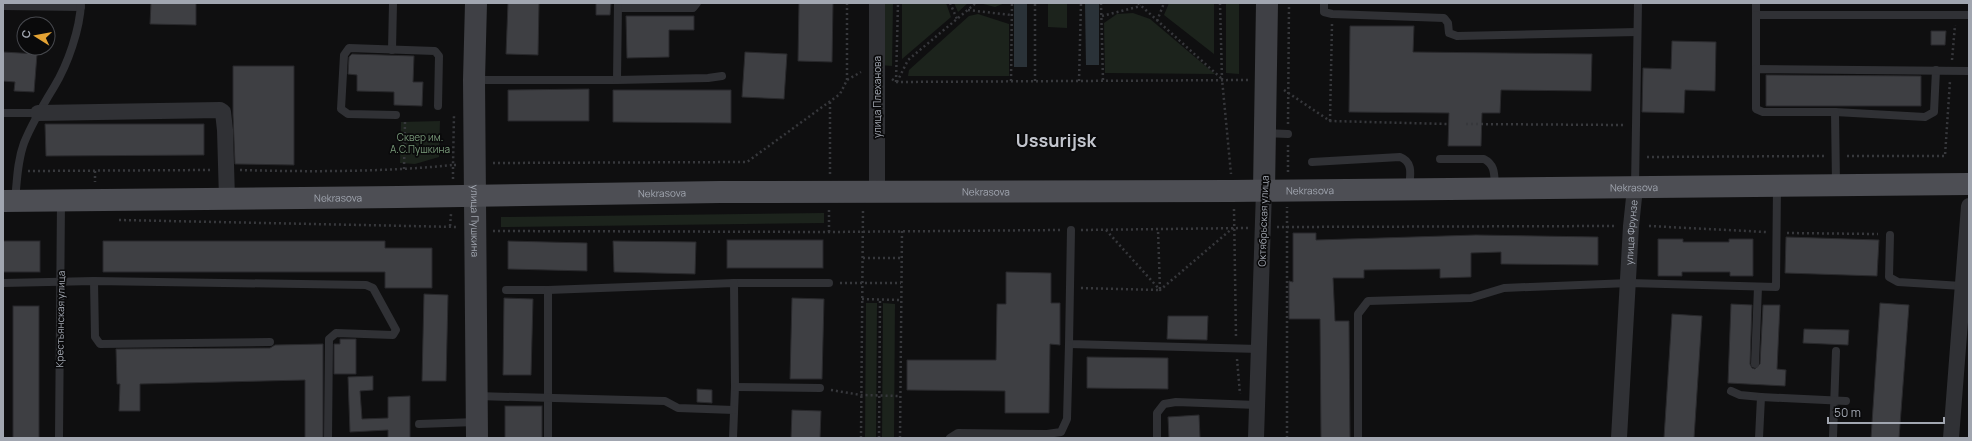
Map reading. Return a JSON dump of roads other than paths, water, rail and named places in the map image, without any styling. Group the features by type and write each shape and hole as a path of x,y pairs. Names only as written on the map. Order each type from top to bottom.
{"main road":[{"name":"улица Пушкина","path":"476,3 474,80 475,196 484,230 476,396 477,430"},
{"name":"Октябрьская улица","path":"1264,190 1267,3"},
{"name":"Nekrasova","path":"9,201 830,191 1232,191 1969,184"}],"street":[{"name":"улица Плеханова","path":"877,191 878,3"},
{"path":"38,113 220,110 223,112 225,119 227,199"},
{"name":"улица Фрунзе","path":"1619,438 1629,283 1631,226 1635,188"},
{"name":"Октябрьская улица","path":"1256,438 1264,190"},
{"path":"1951,438 1962,286 1966,262 1969,206"}],"lane":[{"path":"392,50 393,3"},
{"path":"618,80 618,5 693,8 697,3"},
{"path":"1324,3 1324,12 1332,14 1444,18 1448,23 1449,33 1457,36 1637,32"},
{"name":"улица Фрунзе","path":"1635,188 1638,3"},
{"path":"1756,3 1756,109 1763,112 1835,112 1925,117 1934,112 1936,70"},
{"path":"3,6 81,5 71,51 55,86 38,113 24,144 9,201"},
{"path":"1756,15 1969,15"},
{"path":"396,115 348,114 341,109 344,56 349,48 435,51 439,56 438,106"},
{"path":"1756,69 1969,71"},
{"path":"474,80 618,80 708,78 722,76"},
{"path":"1835,112 1836,185"},
{"path":"3,113 38,113"},
{"path":"1265,133 1288,134"},
{"path":"1312,162 1406,159 1410,164 1409,189"},
{"path":"1440,159 1484,160 1490,162 1494,169 1495,188"},
{"path":"1358,438 1358,314 1368,301 1471,298 1504,288 1629,283 1776,287 1778,186"},
{"name":"Крестьянская улица","path":"59,438 61,201"},
{"path":"950,438 958,433 1047,434 1061,432 1067,419 1071,230"},
{"path":"1890,235 1889,277 1898,282 1962,286"},
{"path":"94,281 95,337 100,344 270,342"},
{"path":"3,283 94,281 366,285 373,288 396,330 393,335 336,333 329,339 328,438"},
{"path":"506,290 548,290 734,283 829,282"},
{"path":"733,438 735,387 734,283"},
{"path":"1755,364 1758,287"},
{"path":"548,290 548,438"},
{"path":"1069,344 1237,347 1259,349"},
{"path":"1833,437 1836,351"},
{"path":"735,387 820,388"},
{"path":"1731,391 1740,395 1761,397 1846,401"},
{"path":"476,396 665,401 678,408 734,410"},
{"path":"1759,438 1761,397"},
{"path":"1157,438 1157,413 1164,404 1176,402 1257,405"},
{"path":"419,424 477,430"}],"district":[{"name":"Ussurijsk","path":"1056,140"}],"park label":[{"name":"Сквер им. А.С.Пушкина","path":"420,142"}]}
